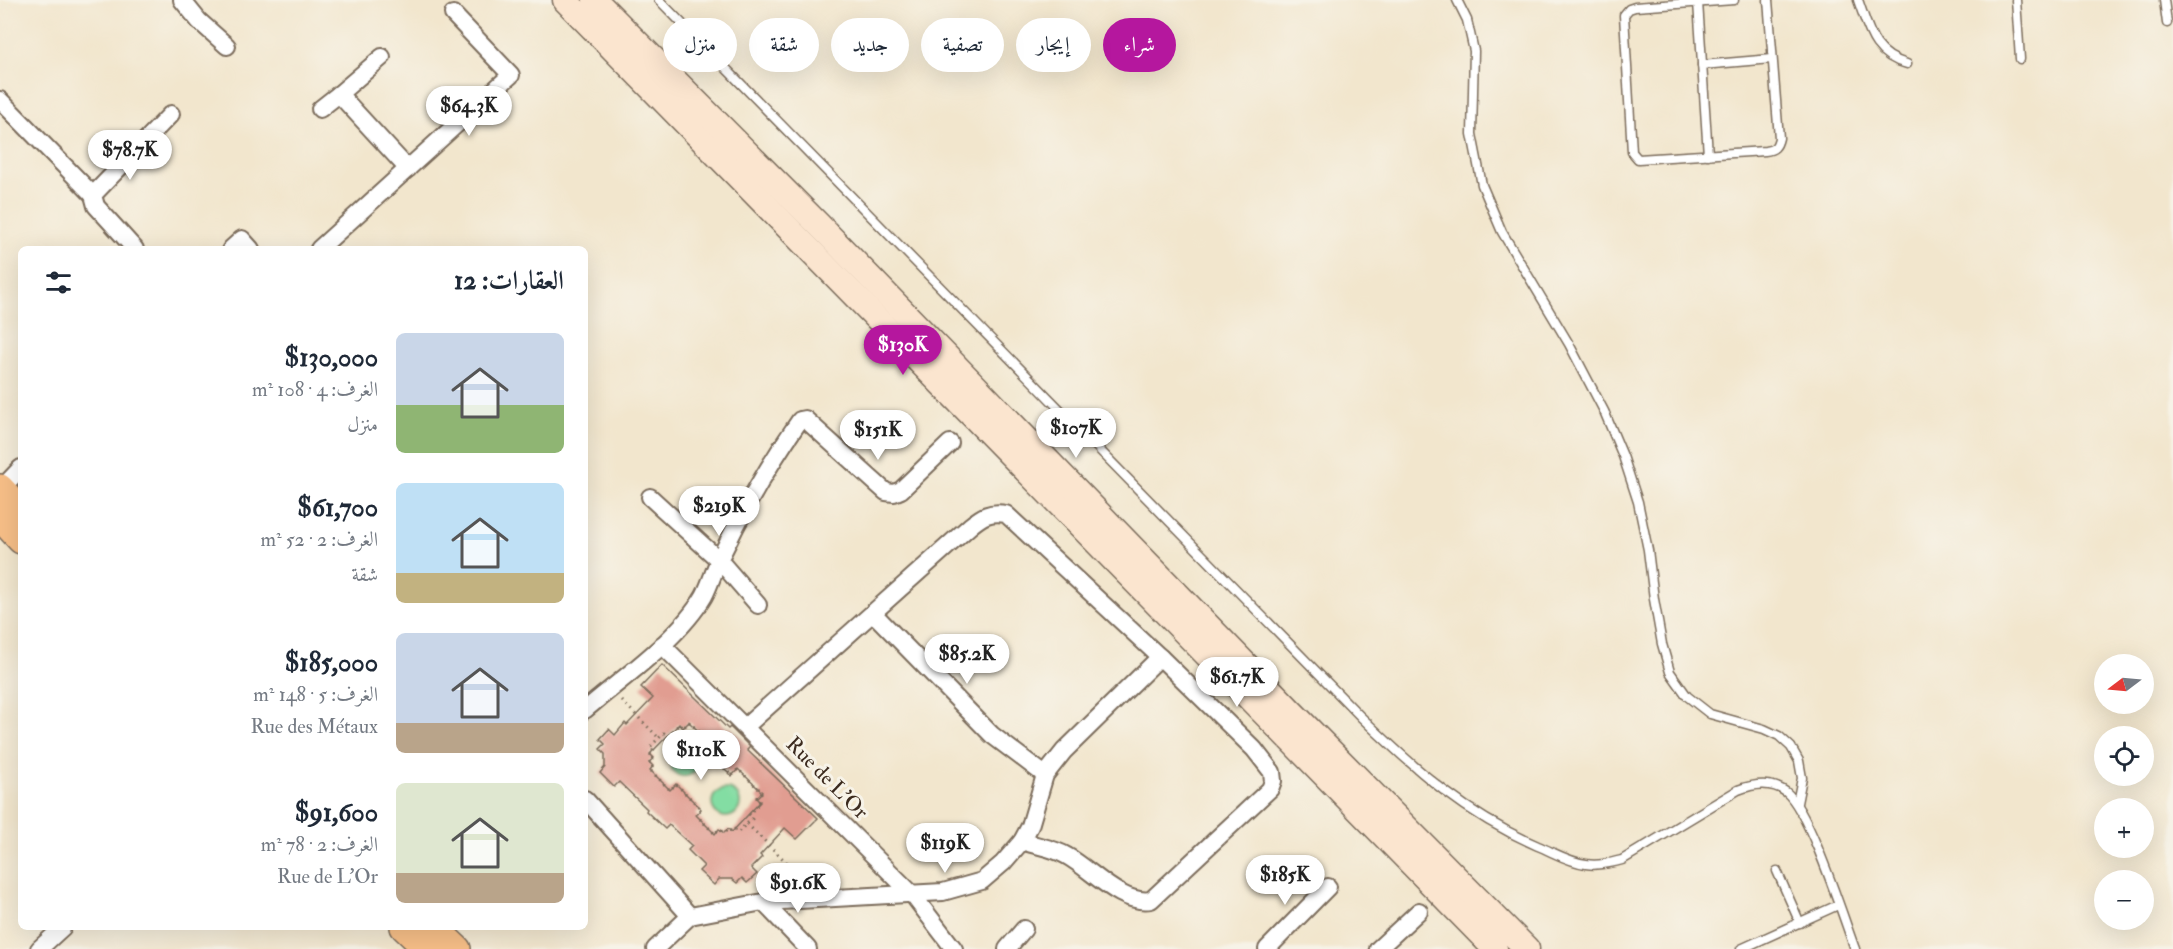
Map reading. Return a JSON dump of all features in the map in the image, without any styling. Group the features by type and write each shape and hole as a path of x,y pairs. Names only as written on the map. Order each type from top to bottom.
{"main road":[{"path":"1,489 18,507"},
{"path":"0,517 18,537"},
{"path":"407,930 427,949"},
{"path":"437,930 457,949"}],"street":[{"path":"182,0 199,21 227,46"},
{"path":"565,0 1495,949"},
{"path":"595,0 820,226 1527,949"},
{"path":"322,246 511,75 453,14"},
{"path":"321,109 382,57"},
{"path":"339,94 408,169"},
{"path":"0,100 93,195 96,206 132,246"},
{"path":"93,195 171,114"},
{"path":"234,246 242,239 249,246"},
{"path":"588,707 662,645 704,596 719,560 769,464 802,419 805,418 886,492 894,493 901,490 950,443"},
{"path":"1,489 18,471"},
{"path":"650,497 719,560 758,605"},
{"path":"745,727 981,517 994,511 1006,514 1160,657 1254,749 1272,772 1273,781 1270,789 1151,900 1142,902 1131,897 1106,884 1066,855 1022,841"},
{"path":"873,613 992,735 1045,775"},
{"name":"Rue de L'Or","path":"662,645 912,894 954,949"},
{"path":"655,949 690,916 763,902 943,892 982,881 1003,863 1022,841 1030,826 1045,775 1064,751 1160,657"},
{"path":"588,803 690,916"},
{"path":"1267,949 1328,887"},
{"path":"763,902 808,949"},
{"path":"1378,949 1419,911"},
{"path":"1007,949 1024,929"},
{"path":"39,949 60,930"}],"lane":[{"path":"659,0 1361,717 1416,770 1462,805 1513,835 1585,864 1604,864 1622,860 1738,790 1754,784 1770,784 1785,791 1797,803 1809,827 1855,949"},
{"path":"1457,0 1467,20 1474,51 1472,134 1482,185 1502,232 1569,344 1604,411 1623,456 1638,502 1648,550 1662,644 1670,672 1687,696 1710,714 1771,732 1791,747 1799,761 1802,778 1797,803"},
{"path":"1734,0 1632,3 1624,15 1632,152 1635,156 1643,160 1708,155 1772,150 1777,145 1779,138 1768,0"},
{"path":"1858,0 1877,46 1895,61 1907,64"},
{"path":"2016,0 2019,59"},
{"path":"2164,0 2166,23"},
{"path":"1692,2 1702,65 1708,155"},
{"path":"1702,65 1772,59"},
{"path":"1777,871 1800,923"},
{"path":"1742,949 1839,905"}],"path":[{"path":"610,689 659,738"},
{"path":"689,722 713,745 707,751 732,776 738,769 762,792 756,798 760,802 749,814 753,818 738,832 735,829 732,832 728,829 724,833 719,829 715,834 696,815 702,809 676,784 670,790 650,770 654,766 649,762 654,758 650,754 653,750 650,747 659,738 664,733 668,736 679,724 683,728 689,722"},
{"path":"747,824 823,898"}],"green space":[{"path":"684,748 694,752 698,762 694,772 684,776 674,772 670,762 674,752"},
{"path":"726,789 736,793 740,803 736,813 726,817 716,813 712,803 716,793"}],"building":[{"path":"662,665 728,729 730,727 750,747 747,750 818,818 797,839 785,828 751,868 757,874 747,883 742,878 737,883 732,879 719,879 714,885 699,871 704,866 688,850 692,846 669,825 665,829 619,782 614,787 600,773 605,767 605,754 600,749 605,744 600,739 609,729 615,735 653,698 641,687","holes":["689,722 713,745 707,751 732,776 738,769 762,792 756,798 760,802 732,832 728,829 724,833 719,829 715,834 696,815 701,809 676,784 670,790 650,770 653,766 649,762 654,758 650,754 679,724 683,728"]}]}
